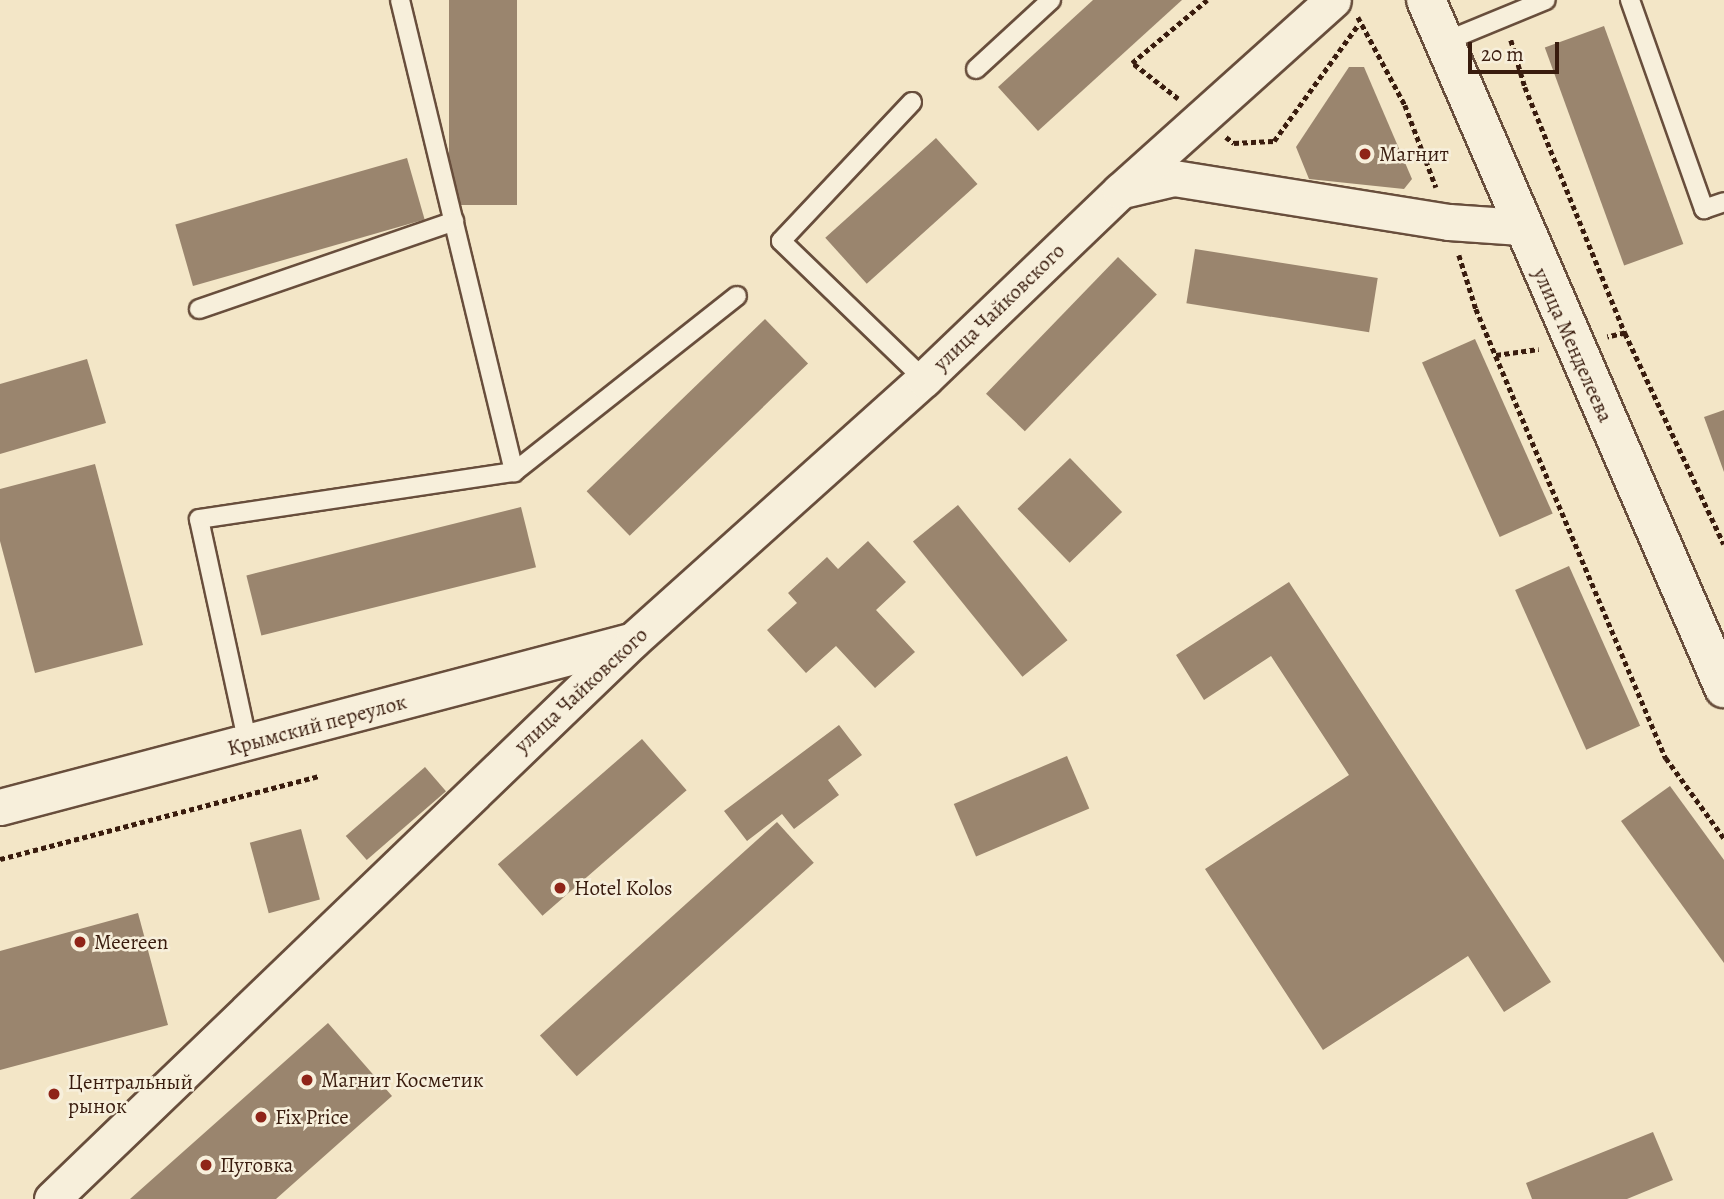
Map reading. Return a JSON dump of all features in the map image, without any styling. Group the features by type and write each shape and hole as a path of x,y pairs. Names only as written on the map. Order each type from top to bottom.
{"main road":[{"name":"улица Менделеева","path":"1426,0 1521,226 1724,688"}],"street":[{"name":"улица Чайковского","path":"52,1199 633,640 924,379 1120,191 1344,5"},
{"path":"1120,191 1174,178 1449,222 1521,226"},
{"name":"Крымский переулок","path":"0,807 248,744 633,640"}],"lane":[{"path":"400,0 514,472"},
{"path":"976,69 1051,0"},
{"path":"1444,42 1546,0"},
{"path":"1630,0 1704,209 1724,202"},
{"path":"912,102 781,242 924,379"},
{"path":"199,309 454,221"},
{"path":"248,744 199,519 514,472 737,296"}],"path":[{"path":"1132,62 1206,0"},
{"path":"1344,5 1405,104"},
{"path":"1625,333 1724,544"},
{"path":"1496,355 1666,758 1724,838"},
{"path":"0,859 318,776"}],"building":[{"path":"449,0 517,0 517,205 449,205"},
{"path":"1093,0 1182,0 1038,131 998,87"},
{"path":"1604,26 1683,244 1624,266 1545,48"},
{"path":"1349,67 1364,67 1412,179 1404,189 1309,179 1296,147"},
{"path":"936,138 977,184 867,284 825,238"},
{"path":"407,158 425,220 193,286 175,224"},
{"path":"1195,249 1378,278 1369,332 1186,303"},
{"path":"1118,257 1157,295 1025,431 986,394"},
{"path":"765,319 808,364 630,536 587,491"},
{"path":"1475,339 1553,513 1500,537 1422,363"},
{"path":"87,359 106,423 0,454 0,384"},
{"path":"1724,410 1724,472 1704,417"},
{"path":"1070,458 1122,512 1070,563 1017,509"},
{"path":"95,464 143,645 35,673 0,541 0,489"},
{"path":"958,505 1068,640 1022,677 913,542"},
{"path":"521,507 536,567 261,636 246,575"},
{"path":"868,541 906,582 876,610 915,652 875,688 836,646 806,673 767,630 797,603 788,593 827,557 838,569"},
{"path":"1569,566 1640,726 1586,750 1515,590"},
{"path":"1289,582 1551,982 1504,1012 1468,956 1323,1050 1205,869 1349,775 1271,656 1204,700 1176,655"},
{"path":"839,725 862,755 828,780 839,795 794,829 782,814 747,841 724,811"},
{"path":"642,739 687,790 542,916 498,864"},
{"path":"1067,756 1089,808 976,857 954,804"},
{"path":"425,767 446,791 367,860 346,836"},
{"path":"1670,786 1724,860 1724,963 1621,821"},
{"path":"777,822 814,863 577,1076 540,1035"},
{"path":"301,829 320,900 269,913 250,843"},
{"path":"138,913 168,1025 0,1070 0,951"},
{"path":"328,1023 392,1096 276,1199 130,1199"},
{"path":"1653,1132 1673,1180 1627,1199 1532,1199 1526,1183"}],"place":[{"name":"Магнит","path":"1365,154"},
{"name":"Hotel Kolos","path":"560,888"},
{"name":"Meereen","path":"80,942"},
{"name":"Магнит Косметик","path":"307,1080"},
{"name":"Центральный рынок","path":"54,1094"},
{"name":"Fix Price","path":"261,1117"},
{"name":"Пуговка","path":"206,1165"}]}
